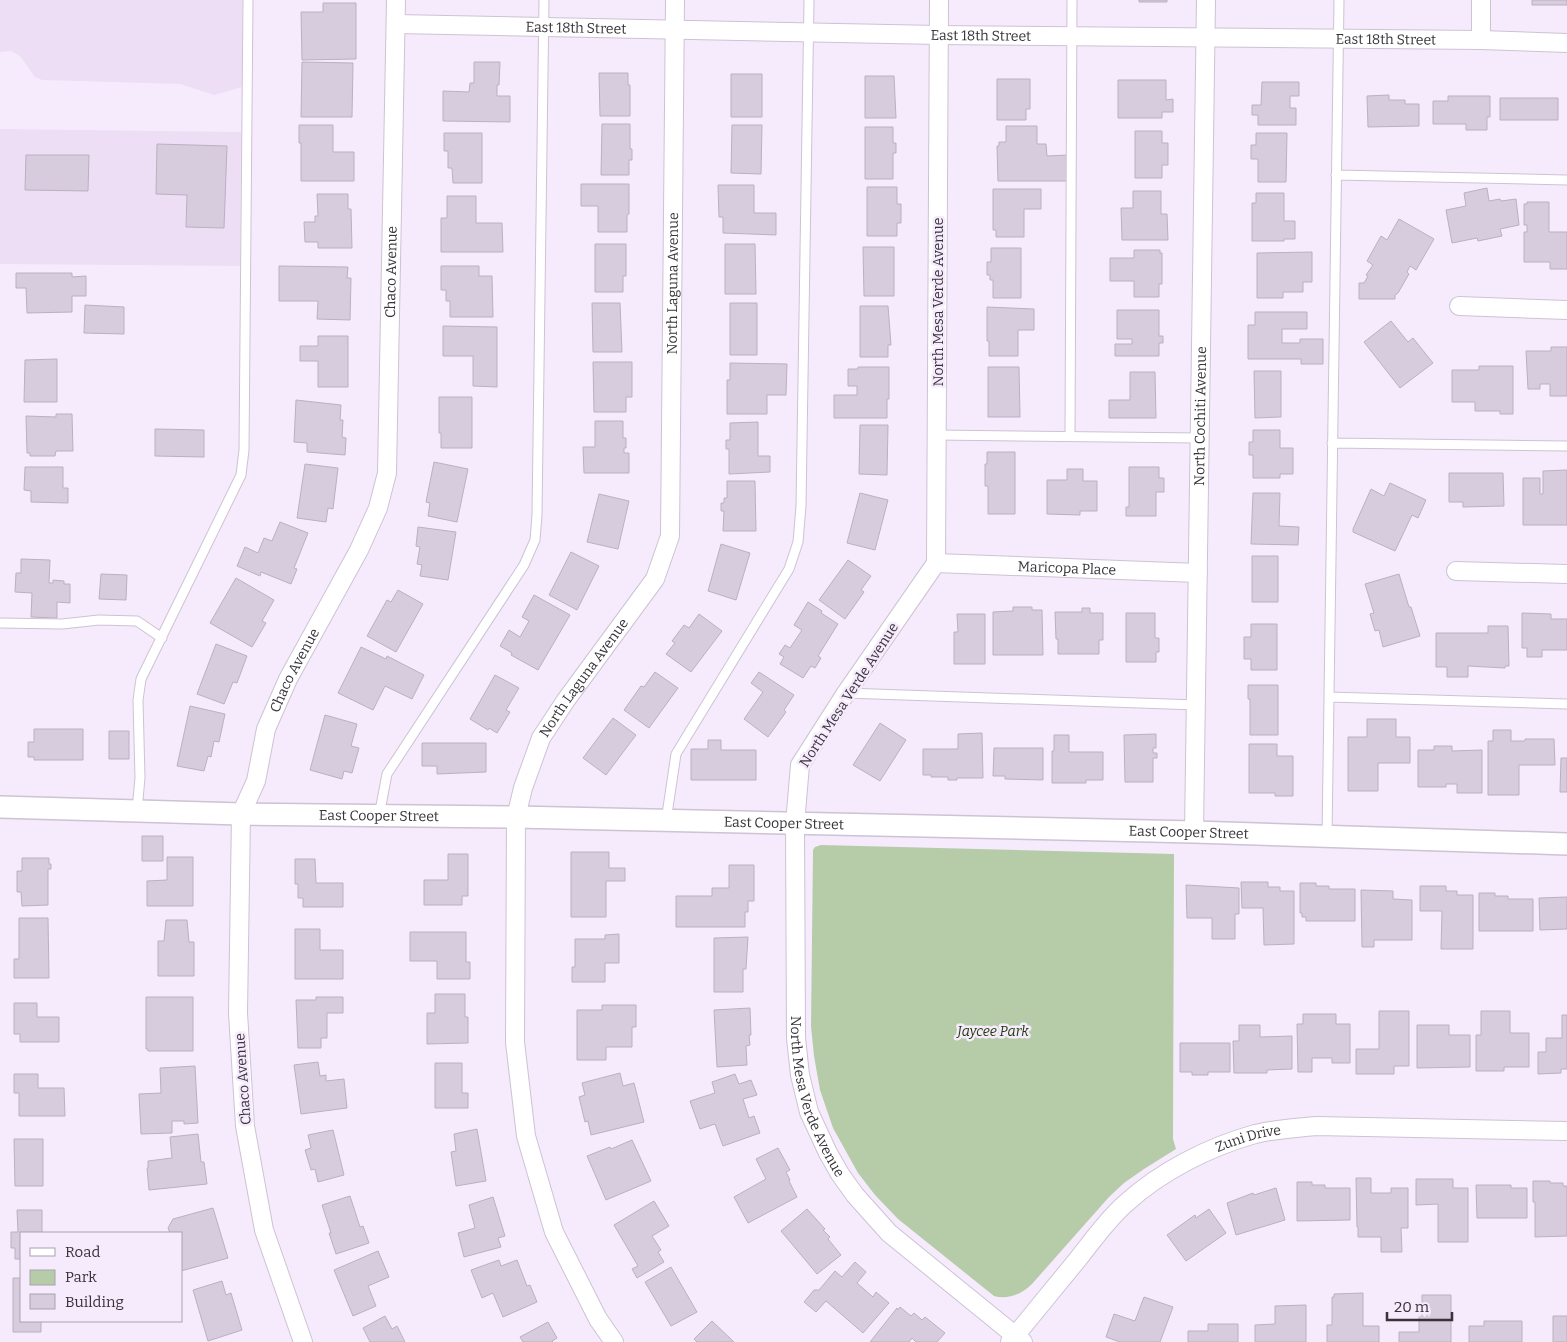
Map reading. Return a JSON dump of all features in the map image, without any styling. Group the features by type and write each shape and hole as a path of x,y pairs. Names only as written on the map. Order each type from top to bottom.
{"street":[{"name":"Chaco Avenue","path":"303,1342 264,1230 245,1126 238,1013 241,814 256,781 266,729 288,680 359,550 378,508 387,473 396,0"},
{"name":"North Laguna Avenue","path":"614,1342 598,1319 554,1232 526,1136 515,1042 516,817 523,788 541,738 566,700 655,579 670,536 675,0"},
{"name":"North Mesa Verde Avenue","path":"939,0 936,563 800,765 795,824 796,1038 800,1075 809,1112 815,1128 840,1174 870,1213 889,1233 1016,1340"},
{"name":"North Cochiti Avenue","path":"1194,832 1206,0"},
{"path":"1481,0 1481,40"},
{"name":"East 18th Street","path":"396,24 1072,36 1481,40 1567,43"},
{"path":"1460,306 1567,310"},
{"name":"Maricopa Place","path":"936,563 1198,574"},
{"path":"1456,571 1567,574"},
{"name":"East Cooper Street","path":"0,807 241,814 516,817 1194,832 1567,844"},
{"name":"Zuni Drive","path":"1016,1340 1106,1223 1125,1204 1144,1188 1177,1167 1227,1144 1256,1134 1316,1126 1567,1131"}],"lane":[{"path":"137,810 140,778 138,700 141,680 241,475 244,450 248,0"},
{"path":"379,816 387,774 524,565 535,540 544,0"},
{"path":"666,821 676,754 789,570 798,542 801,506 809,0"},
{"path":"1070,436 1072,0"},
{"path":"1327,837 1339,0"},
{"path":"1336,175 1567,180"},
{"path":"937,435 1200,438"},
{"path":"1332,443 1567,446"},
{"path":"0,623 62,624 99,620 137,621 162,638"},
{"path":"846,694 1197,705"},
{"path":"1329,697 1567,704"}],"shaded area":[{"path":"0,0 242,0 242,87 214,95 180,84 42,80 35,77 20,56 11,51 0,52"},
{"path":"0,129 241,132 240,266 0,264"}],"green space":[{"name":"Jaycee Park","path":"821,845 1174,854 1173,1139 1176,1149 1124,1183 1109,1197 1024,1291 1010,1297 994,1296 898,1219 875,1195 858,1173 833,1128 820,1090 811,1026 813,850"}],"building":[{"path":"1139,0 1167,0 1167,2 1139,2"},
{"path":"1532,0 1567,0 1567,5 1532,5"},
{"path":"323,3 356,3 356,59 302,60 301,12 323,12"},
{"path":"302,62 353,63 352,117 301,117"},
{"path":"474,62 500,62 497,96 510,96 510,122 443,121 443,91 469,92 470,83 474,83"},
{"path":"599,73 628,73 630,116 600,116"},
{"path":"731,74 762,74 762,117 731,117"},
{"path":"865,76 894,76 896,118 865,118"},
{"path":"997,79 1030,79 1030,109 1026,109 1026,120 997,120"},
{"path":"1118,80 1166,80 1166,100 1173,99 1173,112 1162,112 1162,118 1118,118"},
{"path":"1262,82 1299,82 1299,96 1290,96 1290,108 1296,108 1296,125 1258,125 1258,115 1252,115 1252,105 1261,105"},
{"path":"1389,95 1389,100 1405,100 1405,104 1419,104 1419,126 1368,127 1367,96"},
{"path":"1448,96 1490,96 1490,117 1487,117 1487,130 1466,130 1466,124 1433,124 1433,101 1448,101"},
{"path":"1500,98 1558,98 1558,120 1500,120"},
{"path":"602,124 630,124 632,160 629,160 629,175 601,175"},
{"path":"299,125 333,125 333,152 354,152 354,181 301,181"},
{"path":"732,125 762,125 761,174 731,173"},
{"path":"1006,126 1037,126 1037,144 1046,144 1047,156 1068,155 1069,181 998,181 997,146 999,146 999,142 1006,142"},
{"path":"865,127 893,127 893,143 896,143 896,153 893,153 893,179 865,179"},
{"path":"1135,131 1162,131 1162,143 1168,143 1168,165 1162,165 1162,178 1135,178"},
{"path":"444,133 482,133 482,183 453,183 452,168 448,168 448,151 444,151"},
{"path":"1256,133 1287,133 1286,182 1258,182 1258,159 1251,159 1251,145 1256,145"},
{"path":"157,144 227,146 224,228 186,227 187,195 156,194"},
{"path":"26,155 89,155 88,191 25,190"},
{"path":"581,184 629,184 627,232 598,232 598,206 581,206"},
{"path":"718,185 754,185 754,213 776,213 776,235 723,233 723,217 719,217"},
{"path":"867,187 897,187 897,204 901,204 901,223 897,223 897,236 867,236"},
{"path":"1487,188 1489,201 1516,199 1519,225 1500,229 1502,236 1478,241 1477,238 1452,243 1446,210 1466,206 1464,193"},
{"path":"993,189 1041,189 1041,209 1024,209 1024,237 996,237 996,230 993,230"},
{"path":"1133,191 1161,191 1161,214 1167,214 1168,240 1122,240 1121,208 1133,208"},
{"path":"1256,193 1284,193 1284,221 1295,221 1295,239 1252,241 1252,203 1256,203"},
{"path":"317,194 348,194 348,209 351,209 352,248 318,248 318,242 305,242 304,222 315,222 315,216 318,216"},
{"path":"447,196 476,196 476,223 502,223 503,252 441,252 441,218 447,218"},
{"path":"1527,202 1549,202 1549,232 1567,232 1567,269 1550,269 1550,262 1524,262 1524,232 1527,232 1527,225 1524,225 1524,204 1527,204"},
{"path":"1399,219 1434,239 1416,270 1410,266 1407,272 1409,274 1395,295 1395,299 1359,299 1359,283 1364,283 1368,276 1366,275 1373,265 1367,261 1381,236 1387,240"},
{"path":"595,244 626,244 626,276 623,276 623,292 595,292"},
{"path":"725,244 755,244 756,294 725,294"},
{"path":"863,247 894,247 894,296 864,296"},
{"path":"991,248 1021,248 1021,298 993,298 993,280 990,280 990,275 987,275 987,262 991,262"},
{"path":"1134,250 1160,250 1160,253 1162,253 1162,284 1159,284 1159,297 1134,297 1134,281 1110,281 1110,258 1134,258"},
{"path":"1312,252 1312,282 1303,282 1303,292 1283,292 1283,298 1257,298 1257,253"},
{"path":"279,266 348,267 347,278 351,278 350,320 317,319 318,301 279,301"},
{"path":"441,266 479,266 479,276 492,276 493,317 450,317 450,301 446,301 446,290 441,290"},
{"path":"16,273 72,273 72,277 86,276 86,296 72,296 72,312 27,313 26,288 16,288"},
{"path":"592,303 620,303 622,352 593,352"},
{"path":"730,303 757,303 757,355 730,355"},
{"path":"85,305 124,307 124,334 84,333"},
{"path":"860,306 888,306 891,345 888,345 888,357 860,357"},
{"path":"987,307 1034,309 1034,330 1018,330 1018,356 989,356"},
{"path":"1117,310 1159,310 1159,336 1163,336 1163,343 1159,343 1159,356 1115,356 1115,344 1132,344 1132,339 1117,339"},
{"path":"1255,312 1307,312 1307,329 1282,329 1282,343 1300,343 1300,339 1323,339 1323,364 1301,364 1301,359 1248,359 1248,325 1255,325"},
{"path":"1391,321 1408,342 1413,338 1433,363 1400,388 1364,342"},
{"path":"443,326 497,327 497,387 473,386 473,356 443,356"},
{"path":"318,336 348,336 348,387 318,387 318,361 300,361 300,346 318,346"},
{"path":"1551,347 1567,347 1567,396 1550,396 1550,384 1540,384 1540,389 1528,389 1526,351 1551,351"},
{"path":"57,359 57,402 24,402 25,360"},
{"path":"593,362 632,362 632,397 626,397 626,412 594,412"},
{"path":"730,363 787,364 786,395 767,395 767,414 727,414 727,380 730,380"},
{"path":"1479,366 1513,366 1513,414 1500,414 1500,411 1475,411 1475,402 1452,402 1452,370 1479,370"},
{"path":"858,367 889,367 887,418 834,418 834,395 857,395 857,386 848,386 848,369 858,369"},
{"path":"988,367 1019,367 1020,417 988,417"},
{"path":"1254,371 1281,371 1281,417 1255,418"},
{"path":"1130,372 1155,372 1156,418 1109,418 1109,400 1130,400"},
{"path":"439,397 472,397 472,448 441,448"},
{"path":"296,400 341,405 340,420 343,420 342,437 346,438 345,455 307,452 307,443 294,442"},
{"path":"56,414 72,414 73,451 56,451 55,456 30,456 30,453 27,453 26,416 56,417"},
{"path":"595,421 623,421 623,438 626,438 624,453 629,453 629,473 584,473 583,447 595,447"},
{"path":"758,422 758,456 770,456 770,472 729,474 729,449 726,449 726,440 730,440 730,423"},
{"path":"860,425 888,425 887,475 859,474"},
{"path":"155,429 204,430 204,457 155,456"},
{"path":"1253,430 1280,430 1280,448 1293,448 1293,474 1280,474 1280,478 1253,478 1253,455 1249,455 1249,442 1253,442"},
{"path":"987,452 1015,452 1015,514 988,514 988,486 985,486"},
{"path":"434,462 468,469 457,522 428,516 430,503 426,502"},
{"path":"305,464 338,468 333,509 328,508 326,522 297,518"},
{"path":"25,467 63,467 63,488 68,488 68,503 31,502 31,491 24,490"},
{"path":"1129,467 1159,467 1159,478 1164,478 1164,492 1156,492 1156,516 1126,516 1126,507 1129,507"},
{"path":"1067,469 1083,469 1083,481 1097,481 1097,511 1080,511 1080,515 1047,514 1047,480 1067,480"},
{"path":"1567,470 1567,525 1523,525 1523,478 1540,478 1540,494 1543,494 1543,471"},
{"path":"1449,473 1503,473 1504,506 1463,507 1463,502 1449,502"},
{"path":"727,481 755,481 756,531 723,531 724,511 721,511 721,503 724,503 724,498 727,498"},
{"path":"1390,483 1426,500 1418,518 1412,515 1395,551 1353,532 1371,489 1384,496"},
{"path":"860,493 888,500 875,550 847,543"},
{"path":"1253,493 1280,493 1279,526 1299,527 1298,545 1251,544"},
{"path":"599,494 629,501 618,549 587,542"},
{"path":"280,522 308,533 294,568 297,569 291,584 261,572 260,576 237,566 245,547 258,553 264,538 272,541"},
{"path":"418,527 456,532 448,580 420,576 422,565 417,564 420,547 416,546"},
{"path":"721,544 750,553 736,600 708,591"},
{"path":"571,552 599,566 577,610 549,595"},
{"path":"1252,556 1278,556 1278,602 1252,602"},
{"path":"21,559 50,560 49,583 53,583 53,580 64,581 64,584 70,584 70,603 57,602 57,618 31,617 32,593 15,592 16,573 21,573"},
{"path":"848,560 871,576 861,590 864,592 845,619 819,600"},
{"path":"101,574 127,575 126,600 99,599"},
{"path":"1399,574 1420,636 1383,647 1379,630 1375,631 1370,614 1374,613 1365,584"},
{"path":"236,578 274,600 262,621 266,623 252,647 210,623"},
{"path":"398,590 423,604 396,652 367,636 387,600 391,602"},
{"path":"534,595 570,615 538,670 511,655 512,653 500,646 509,630 520,637 529,621 522,617"},
{"path":"808,602 838,624 818,656 821,658 815,668 811,666 803,678 780,664 784,657 779,654 785,645 790,648 802,630 794,625"},
{"path":"1013,607 1032,607 1032,610 1042,610 1043,655 993,655 993,612 1013,611"},
{"path":"1082,608 1090,608 1090,613 1103,613 1103,640 1099,640 1099,654 1058,654 1055,612 1082,612"},
{"path":"1126,613 1155,613 1155,638 1159,638 1159,652 1156,652 1156,662 1126,662"},
{"path":"1522,613 1551,614 1551,619 1567,619 1567,650 1542,650 1542,657 1527,657 1527,648 1522,648"},
{"path":"699,614 722,631 691,672 666,654 675,643 672,641 684,625 689,628"},
{"path":"957,614 985,614 985,664 954,664 954,632 958,632"},
{"path":"1251,624 1277,624 1277,670 1251,670 1251,659 1244,659 1244,637 1251,637"},
{"path":"1488,626 1508,626 1509,666 1505,666 1505,668 1468,666 1468,677 1447,677 1447,667 1436,667 1436,633 1488,633"},
{"path":"216,644 247,656 237,683 233,682 224,704 197,694"},
{"path":"361,647 386,659 387,656 424,675 412,699 385,686 373,710 338,693"},
{"path":"655,672 678,688 649,728 624,710 641,686 644,687"},
{"path":"759,672 794,695 784,710 786,712 768,737 744,719 763,692 751,683"},
{"path":"495,675 519,688 506,710 510,712 497,733 470,719"},
{"path":"1248,685 1278,685 1278,735 1250,735"},
{"path":"190,706 225,714 219,742 214,741 211,757 208,756 204,771 177,766"},
{"path":"325,715 357,724 351,746 359,748 352,773 344,771 342,779 310,770"},
{"path":"613,718 636,735 606,775 583,758"},
{"path":"1367,719 1396,719 1396,737 1410,737 1410,763 1378,763 1378,791 1348,791 1348,737 1367,737"},
{"path":"880,723 906,740 880,781 853,765"},
{"path":"34,729 83,729 83,760 34,760 34,757 28,757 28,742 34,742"},
{"path":"1493,730 1511,730 1511,741 1554,739 1555,765 1519,765 1519,795 1488,795 1488,741 1493,741"},
{"path":"109,731 129,731 129,759 109,759"},
{"path":"982,733 983,778 948,780 948,777 923,775 923,749 958,749 958,734"},
{"path":"1156,734 1156,748 1153,748 1153,753 1157,753 1157,758 1153,758 1153,782 1125,782 1124,735"},
{"path":"1054,735 1069,735 1069,752 1103,752 1103,780 1086,780 1086,783 1052,783"},
{"path":"708,740 721,740 721,750 756,750 756,780 691,780 691,749 708,749"},
{"path":"422,743 486,743 486,772 437,774 437,766 422,766"},
{"path":"1249,744 1277,744 1277,756 1293,756 1293,796 1275,796 1275,793 1249,793"},
{"path":"1434,746 1452,746 1452,751 1482,750 1482,793 1457,793 1457,784 1446,784 1446,787 1418,787 1418,750 1434,750"},
{"path":"994,748 1043,748 1043,780 1005,779 1005,776 993,776"},
{"path":"1561,758 1567,758 1567,792 1560,792"},
{"path":"142,836 163,836 163,861 142,861"},
{"path":"571,852 609,852 609,868 625,868 625,881 606,881 606,917 571,917"},
{"path":"448,854 468,854 468,896 462,896 462,905 424,905 424,880 448,880"},
{"path":"167,857 193,857 193,906 147,906 147,881 167,880"},
{"path":"22,858 49,858 51,869 48,869 48,905 22,906 21,892 17,892 17,871 22,871"},
{"path":"295,859 315,859 316,883 343,883 343,907 303,907 303,898 298,898 298,884 295,884"},
{"path":"729,865 754,865 754,901 748,901 748,912 745,912 745,927 676,927 676,896 712,896 712,888 729,888"},
{"path":"1241,882 1268,882 1268,887 1280,887 1280,891 1294,891 1294,944 1264,945 1263,908 1242,908"},
{"path":"1300,883 1316,883 1316,886 1329,886 1329,889 1355,889 1355,921 1306,921 1306,917 1302,917 1302,913 1300,913"},
{"path":"1186,885 1239,888 1239,914 1235,914 1235,939 1212,939 1212,918 1187,918"},
{"path":"1420,886 1446,886 1446,891 1457,891 1457,895 1473,895 1473,949 1441,949 1442,911 1420,911"},
{"path":"1361,890 1393,891 1393,899 1412,900 1412,940 1374,940 1374,947 1362,947"},
{"path":"1479,893 1495,893 1495,896 1508,896 1508,899 1533,899 1533,931 1479,931"},
{"path":"1567,897 1567,929 1540,930 1539,898"},
{"path":"19,918 48,918 49,978 14,978 14,959 19,959"},
{"path":"166,920 187,920 189,942 194,942 194,976 158,976 158,941 164,941"},
{"path":"295,929 320,929 320,950 343,950 343,979 295,979"},
{"path":"410,932 466,932 466,962 470,962 470,979 437,979 437,961 410,961"},
{"path":"619,934 619,963 605,963 605,982 572,982 572,967 575,967 575,939 605,939 605,935"},
{"path":"748,937 746,969 743,969 743,992 714,992 714,938"},
{"path":"435,994 465,994 465,1017 468,1017 468,1043 427,1044 427,1013 435,1013"},
{"path":"146,997 193,997 193,1051 148,1051 146,1049"},
{"path":"316,997 343,997 343,1013 327,1013 327,1038 321,1038 321,1048 298,1048 296,1000 316,1000"},
{"path":"14,1003 37,1003 37,1017 59,1017 59,1042 20,1042 20,1034 14,1034"},
{"path":"602,1005 636,1005 636,1027 632,1027 632,1047 606,1047 606,1060 577,1060 577,1010 602,1010"},
{"path":"750,1008 751,1035 749,1035 750,1045 746,1046 747,1065 717,1067 714,1010"},
{"path":"1379,1011 1409,1011 1409,1066 1394,1066 1394,1074 1356,1074 1356,1049 1379,1049"},
{"path":"1481,1011 1510,1011 1510,1033 1529,1033 1529,1067 1504,1067 1504,1071 1476,1071 1476,1035 1481,1035"},
{"path":"1303,1014 1336,1014 1336,1024 1350,1024 1350,1063 1332,1063 1332,1058 1312,1058 1312,1072 1298,1072 1297,1024 1303,1024"},
{"path":"1562,1015 1567,1015 1567,1069 1561,1069 1561,1073 1538,1074 1538,1052 1546,1052 1546,1038 1562,1038"},
{"path":"1239,1025 1260,1025 1260,1037 1292,1036 1292,1069 1267,1070 1267,1073 1234,1073 1233,1041 1239,1041"},
{"path":"1417,1025 1449,1025 1449,1035 1470,1035 1470,1067 1417,1068"},
{"path":"1180,1043 1230,1043 1230,1072 1208,1072 1208,1075 1192,1075 1192,1072 1180,1072"},
{"path":"318,1062 320,1076 326,1075 326,1081 344,1079 347,1108 301,1114 294,1065"},
{"path":"435,1063 462,1063 462,1093 468,1093 468,1108 435,1108"},
{"path":"195,1066 198,1123 184,1124 184,1121 172,1121 172,1133 141,1134 139,1094 161,1093 160,1068"},
{"path":"620,1073 623,1086 634,1083 644,1122 591,1135 588,1121 585,1122 579,1097 585,1095 582,1083"},
{"path":"14,1074 38,1074 38,1088 64,1088 65,1116 19,1116 19,1093 14,1093"},
{"path":"735,1074 739,1084 751,1080 757,1095 743,1099 749,1118 754,1116 760,1133 723,1146 715,1124 700,1129 690,1101 715,1093 712,1082"},
{"path":"477,1129 486,1181 456,1186 451,1152 456,1151 454,1134"},
{"path":"333,1130 344,1175 318,1182 315,1169 311,1170 305,1150 311,1148 308,1135"},
{"path":"198,1134 201,1162 204,1162 207,1184 149,1190 148,1161 172,1158 170,1137"},
{"path":"14,1139 43,1139 43,1186 15,1186"},
{"path":"632,1140 651,1181 606,1200 587,1156"},
{"path":"778,1148 790,1170 786,1172 797,1197 748,1223 734,1197 766,1179 756,1159"},
{"path":"1356,1178 1371,1178 1371,1193 1391,1193 1391,1188 1408,1188 1408,1228 1401,1228 1402,1252 1381,1252 1381,1237 1358,1237"},
{"path":"1416,1179 1453,1179 1453,1188 1468,1188 1468,1242 1438,1242 1438,1204 1416,1205"},
{"path":"1533,1181 1550,1181 1550,1183 1563,1183 1563,1186 1567,1186 1567,1236 1535,1237"},
{"path":"1297,1182 1312,1182 1312,1185 1325,1185 1325,1188 1350,1188 1350,1220 1297,1221"},
{"path":"1476,1185 1511,1185 1511,1188 1527,1188 1527,1218 1477,1218"},
{"path":"1276,1188 1285,1220 1236,1235 1227,1203 1253,1193 1254,1195"},
{"path":"350,1196 360,1227 363,1226 369,1243 336,1254 322,1205"},
{"path":"493,1197 505,1236 498,1238 501,1247 464,1257 458,1233 475,1228 469,1205"},
{"path":"654,1201 669,1226 652,1236 661,1250 658,1252 664,1262 637,1278 632,1269 638,1266 614,1225"},
{"path":"213,1208 228,1258 182,1271 182,1232 170,1232 168,1228 173,1219"},
{"path":"807,1209 825,1229 823,1230 830,1237 828,1239 841,1255 817,1274 781,1231"},
{"path":"1209,1209 1226,1233 1186,1261 1167,1235 1195,1215 1196,1218"},
{"path":"17,1210 42,1210 42,1232 20,1232 20,1259 15,1259 15,1248 11,1248 11,1232 18,1232"},
{"path":"378,1251 389,1277 368,1286 376,1306 353,1316 334,1270"},
{"path":"499,1260 501,1266 517,1260 527,1286 530,1285 537,1302 503,1317 493,1293 482,1298 471,1270"},
{"path":"855,1262 866,1272 857,1283 873,1297 876,1292 889,1303 863,1333 826,1301 816,1312 804,1302 814,1290 819,1290 835,1271 842,1277"},
{"path":"671,1267 697,1312 671,1326 645,1282"},
{"path":"13,1278 20,1278 20,1322 41,1322 41,1332 13,1332"},
{"path":"222,1281 226,1295 231,1293 242,1330 208,1341 193,1290"},
{"path":"1363,1293 1363,1326 1379,1326 1379,1342 1327,1342 1327,1325 1332,1325 1332,1297 1334,1297 1334,1294"},
{"path":"1422,1295 1451,1295 1451,1342 1399,1342 1399,1332 1419,1332 1419,1310 1422,1310"},
{"path":"1144,1297 1173,1307 1160,1342 1120,1342 1106,1337 1114,1314 1135,1321"},
{"path":"1306,1305 1306,1342 1255,1342 1255,1325 1275,1324 1275,1306"},
{"path":"900,1307 911,1316 914,1313 922,1320 925,1317 945,1333 937,1342 916,1342 912,1338 909,1342 870,1342 897,1308 898,1310"},
{"path":"385,1316 392,1329 397,1326 405,1342 370,1342 363,1328"},
{"path":"1553,1316 1567,1316 1567,1342 1553,1342"},
{"path":"712,1321 734,1342 697,1342 694,1339"},
{"path":"1484,1321 1522,1321 1522,1342 1469,1342 1469,1326 1484,1326"},
{"path":"548,1322 557,1338 553,1342 523,1342 520,1337"},
{"path":"1208,1324 1238,1324 1238,1342 1188,1342 1188,1331 1208,1331"}]}
